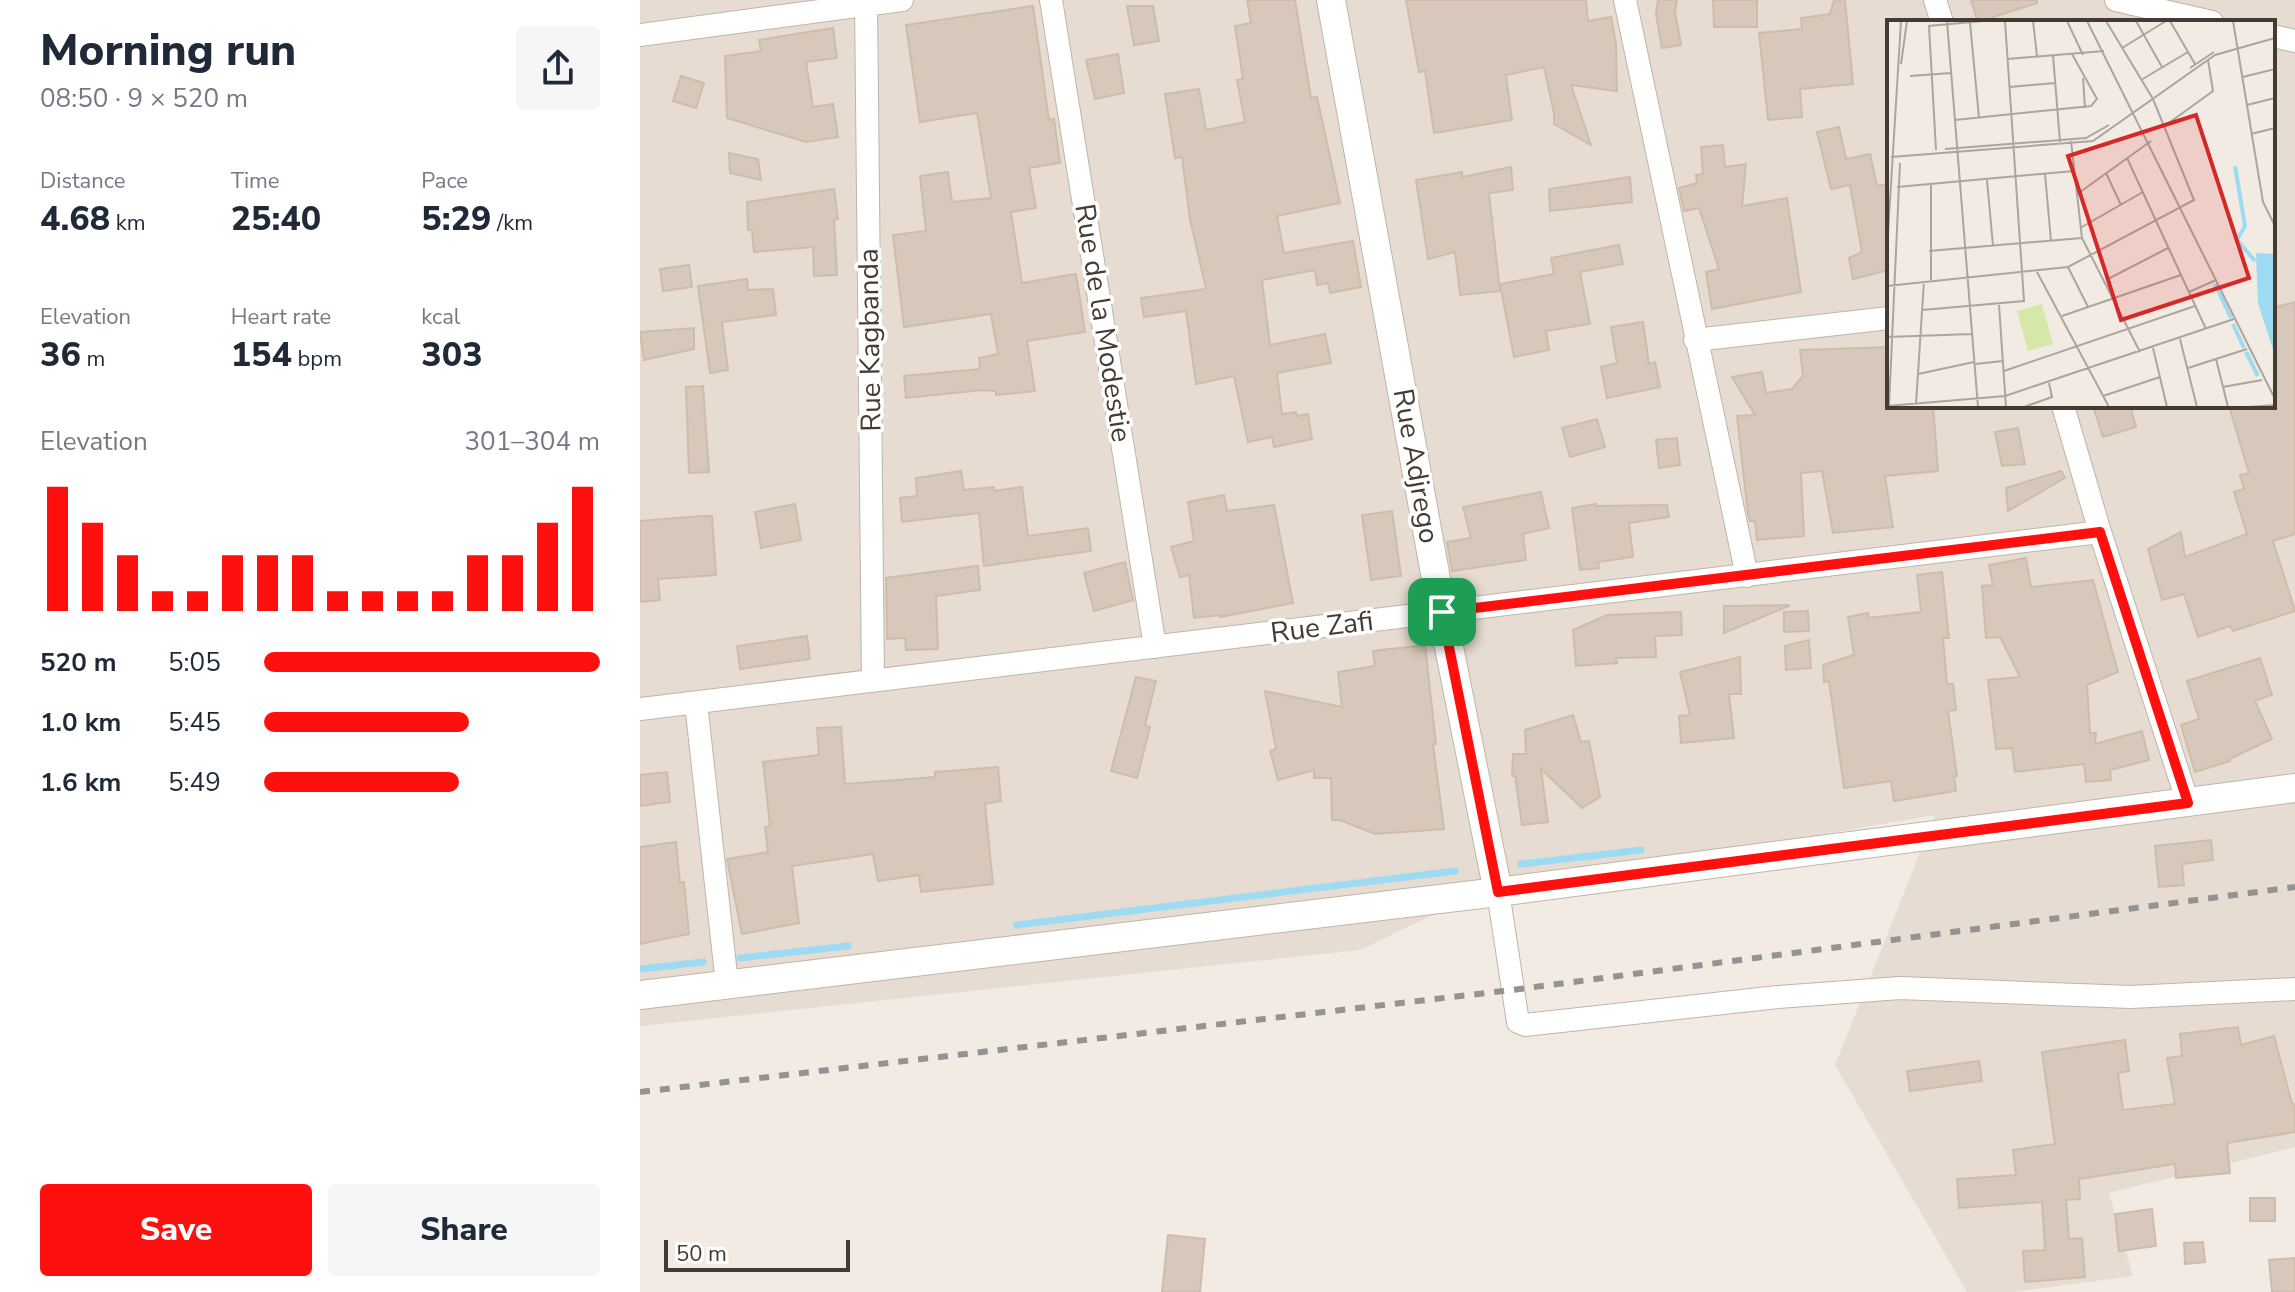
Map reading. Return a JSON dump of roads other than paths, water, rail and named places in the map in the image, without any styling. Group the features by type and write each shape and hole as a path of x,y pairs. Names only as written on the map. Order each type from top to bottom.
{"street":[{"path":"640,35 866,2 902,0"},
{"name":"Rue de la Modestie","path":"1051,0 1155,647"},
{"name":"Rue Adjrego","path":"1331,0 1442,612 1498,892 1518,1022 1900,988 2131,997 2295,990"},
{"path":"1625,0 1747,576"},
{"path":"1935,0 1941,20"},
{"path":"2116,0 2142,3 2205,20"},
{"name":"Rue Kagbanda","path":"866,2 873,680"},
{"path":"2275,36 2295,41"},
{"path":"1695,340 1887,318"},
{"path":"2064,408 2100,532 2188,803"},
{"name":"Rue Zafi","path":"640,709 2100,532"},
{"path":"696,703 727,984"},
{"path":"640,995 1498,892 2295,788"}],"waterway":[{"path":"1521,864 1641,850"},
{"path":"1017,925 1455,871"},
{"path":"740,958 848,946"},
{"path":"640,969 703,962"}],"railway":[{"path":"640,1092 1512,990 2295,887"}]}
